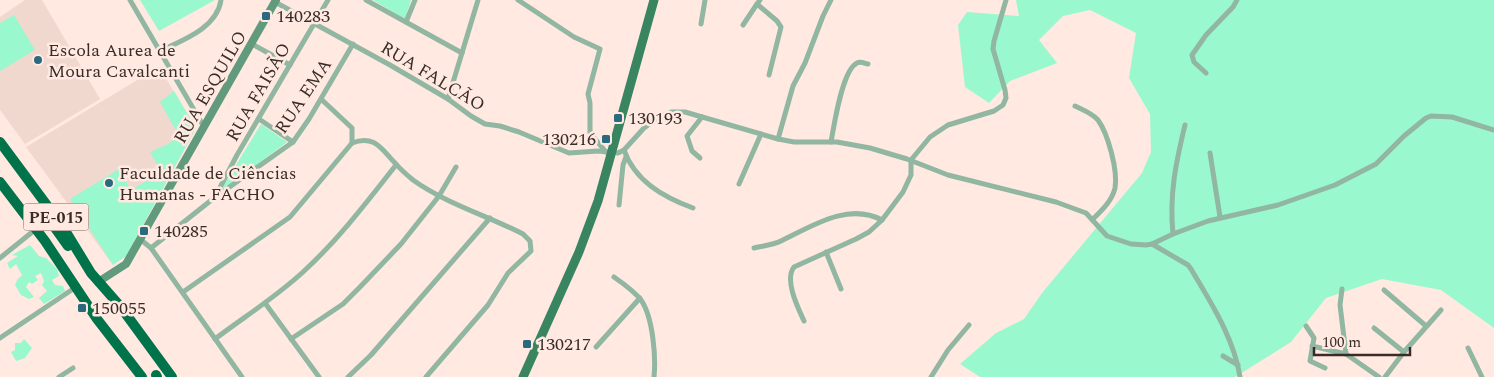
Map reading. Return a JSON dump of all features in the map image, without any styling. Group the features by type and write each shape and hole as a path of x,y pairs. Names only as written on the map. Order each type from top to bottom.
{"highway":[{"name":"PE-015","path":"0,142 63,227 98,282 120,306 172,377"},
{"name":"PE-015","path":"0,152 76,258 86,270 91,272"},
{"name":"PE-015","path":"0,182 36,229 96,319 142,377"}],"main road":[{"path":"523,377 579,252 598,201 609,153 654,0"}],"street":[{"path":"130,0 204,127"},
{"path":"160,51 192,36 204,27 214,16 221,0"},
{"name":"RUA FAISÃO","path":"214,198 237,155 328,0"},
{"path":"366,0 462,53"},
{"path":"406,22 415,0"},
{"path":"448,99 478,0"},
{"path":"518,0 574,37 600,49 589,85 590,108 588,129 609,153"},
{"path":"701,24 705,0"},
{"path":"778,139 793,86 805,63 831,0"},
{"path":"804,321 795,300 790,274 794,267 869,232 882,220 903,192 911,175 911,160 930,137 948,125 994,111 1002,105 1006,98 1005,90 993,49 1006,0"},
{"path":"1206,73 1194,62 1192,55 1206,35 1233,7 1237,0"},
{"name":"RUA FALCÃO","path":"276,1 448,99 470,116 485,124 519,132 569,154 592,151 618,153 624,150"},
{"name":"RUA ESQUILO","path":"98,282 126,264 276,1"},
{"path":"743,25 758,2 781,27 768,75"},
{"path":"252,44 290,65"},
{"name":"RUA EMA","path":"151,248 214,198 293,142 301,132 353,44"},
{"path":"831,142 845,82 855,64 860,62 868,64"},
{"path":"321,99 352,128 352,143"},
{"path":"1075,106 1086,111 1097,120 1109,147 1115,173 1115,188 1111,198 1107,205 1093,219"},
{"path":"693,208 650,186 629,164 624,150 644,128 667,113 685,112 778,139 794,142 831,142 861,146 911,160 948,175 1056,202 1086,213 1103,232 1119,241 1131,244 1152,244 1173,234 1220,217 1278,205 1321,191 1351,178 1376,164 1404,136 1431,116 1452,117 1494,130"},
{"path":"700,158 692,150 687,136 702,117"},
{"path":"259,119 293,142"},
{"path":"1173,234 1171,194 1185,125"},
{"path":"739,184 761,134"},
{"path":"183,292 290,216 352,143 359,140 376,143 412,179 439,196 523,234 530,241 531,251 508,273 488,304 426,377"},
{"path":"1210,153 1220,217"},
{"path":"619,205 623,165 626,156"},
{"path":"215,339 265,303 327,248 396,165"},
{"path":"291,338 343,304 401,244 439,196 456,167"},
{"path":"754,248 779,242 798,231 831,218 864,213 882,220"},
{"path":"348,377 371,355 490,218"},
{"path":"0,258 36,229"},
{"path":"140,239 151,248 242,377"},
{"path":"1152,244 1188,265 1191,269 1227,333 1240,377"},
{"path":"826,252 841,289"},
{"path":"614,277 640,298 648,315 655,377"},
{"path":"0,338 76,287"},
{"path":"1342,289 1340,305 1346,354"},
{"path":"1384,290 1426,326"},
{"path":"596,347 640,298"},
{"path":"265,303 319,377"},
{"path":"1385,377 1441,310"},
{"path":"931,377 948,350 969,325"},
{"path":"1306,326 1314,336 1310,362 1325,368"},
{"path":"1374,328 1404,352"},
{"path":"1312,346 1346,354 1379,377"},
{"path":"1468,348 1482,377"},
{"path":"1223,356 1238,365"},
{"path":"59,377 73,368"}],"shaded area":[{"name":"Escola Aurea de Moura Cavalcanti","path":"25,0 42,0 100,99 25,144 0,110 0,17"},
{"name":"Faculdade de Ciências Humanas - FACHO","path":"159,67 196,128 126,256 113,265 26,147"}],"green space":[{"path":"140,0 215,0 159,31"},
{"path":"373,0 411,0 405,19"},
{"path":"1016,0 1494,0 1494,328 1441,290 1382,279 1326,298 1291,342 1235,377 980,377 960,364 996,333 1024,319 1042,293 1142,173 1151,152 1150,114 1129,78 1136,33 1090,10 1063,16 1039,40 1057,63 1010,81 989,103 965,87 958,25 967,12 1019,16"},
{"path":"14,15 35,50 0,71 0,23"},
{"path":"174,91 196,128 126,256 113,265 70,199 119,169 131,190 161,172 150,152 168,144 179,136 160,102"},
{"path":"261,124 287,142 219,193"},
{"path":"30,245 39,256 46,258 57,269 59,276 52,280 55,285 63,286 65,291 44,304 39,298 47,291 42,285 44,281 41,273 35,276 38,280 32,284 29,282 26,287 34,297 29,299 21,295 15,285 22,275 16,264 10,269 7,263 18,256 12,255"},
{"path":"24,339 32,348 25,358 16,361 11,352 15,350 15,343 21,343"}],"place":[{"name":"140283","path":"266,16"},
{"name":"Escola Aurea de Moura Cavalcanti","path":"38,60"},
{"name":"130193","path":"618,118"},
{"name":"130216","path":"606,139"},
{"name":"Faculdade de Ciências Humanas - FACHO","path":"109,183"},
{"name":"140285","path":"144,231"},
{"name":"150055","path":"82,308"},
{"name":"130217","path":"527,344"}]}
